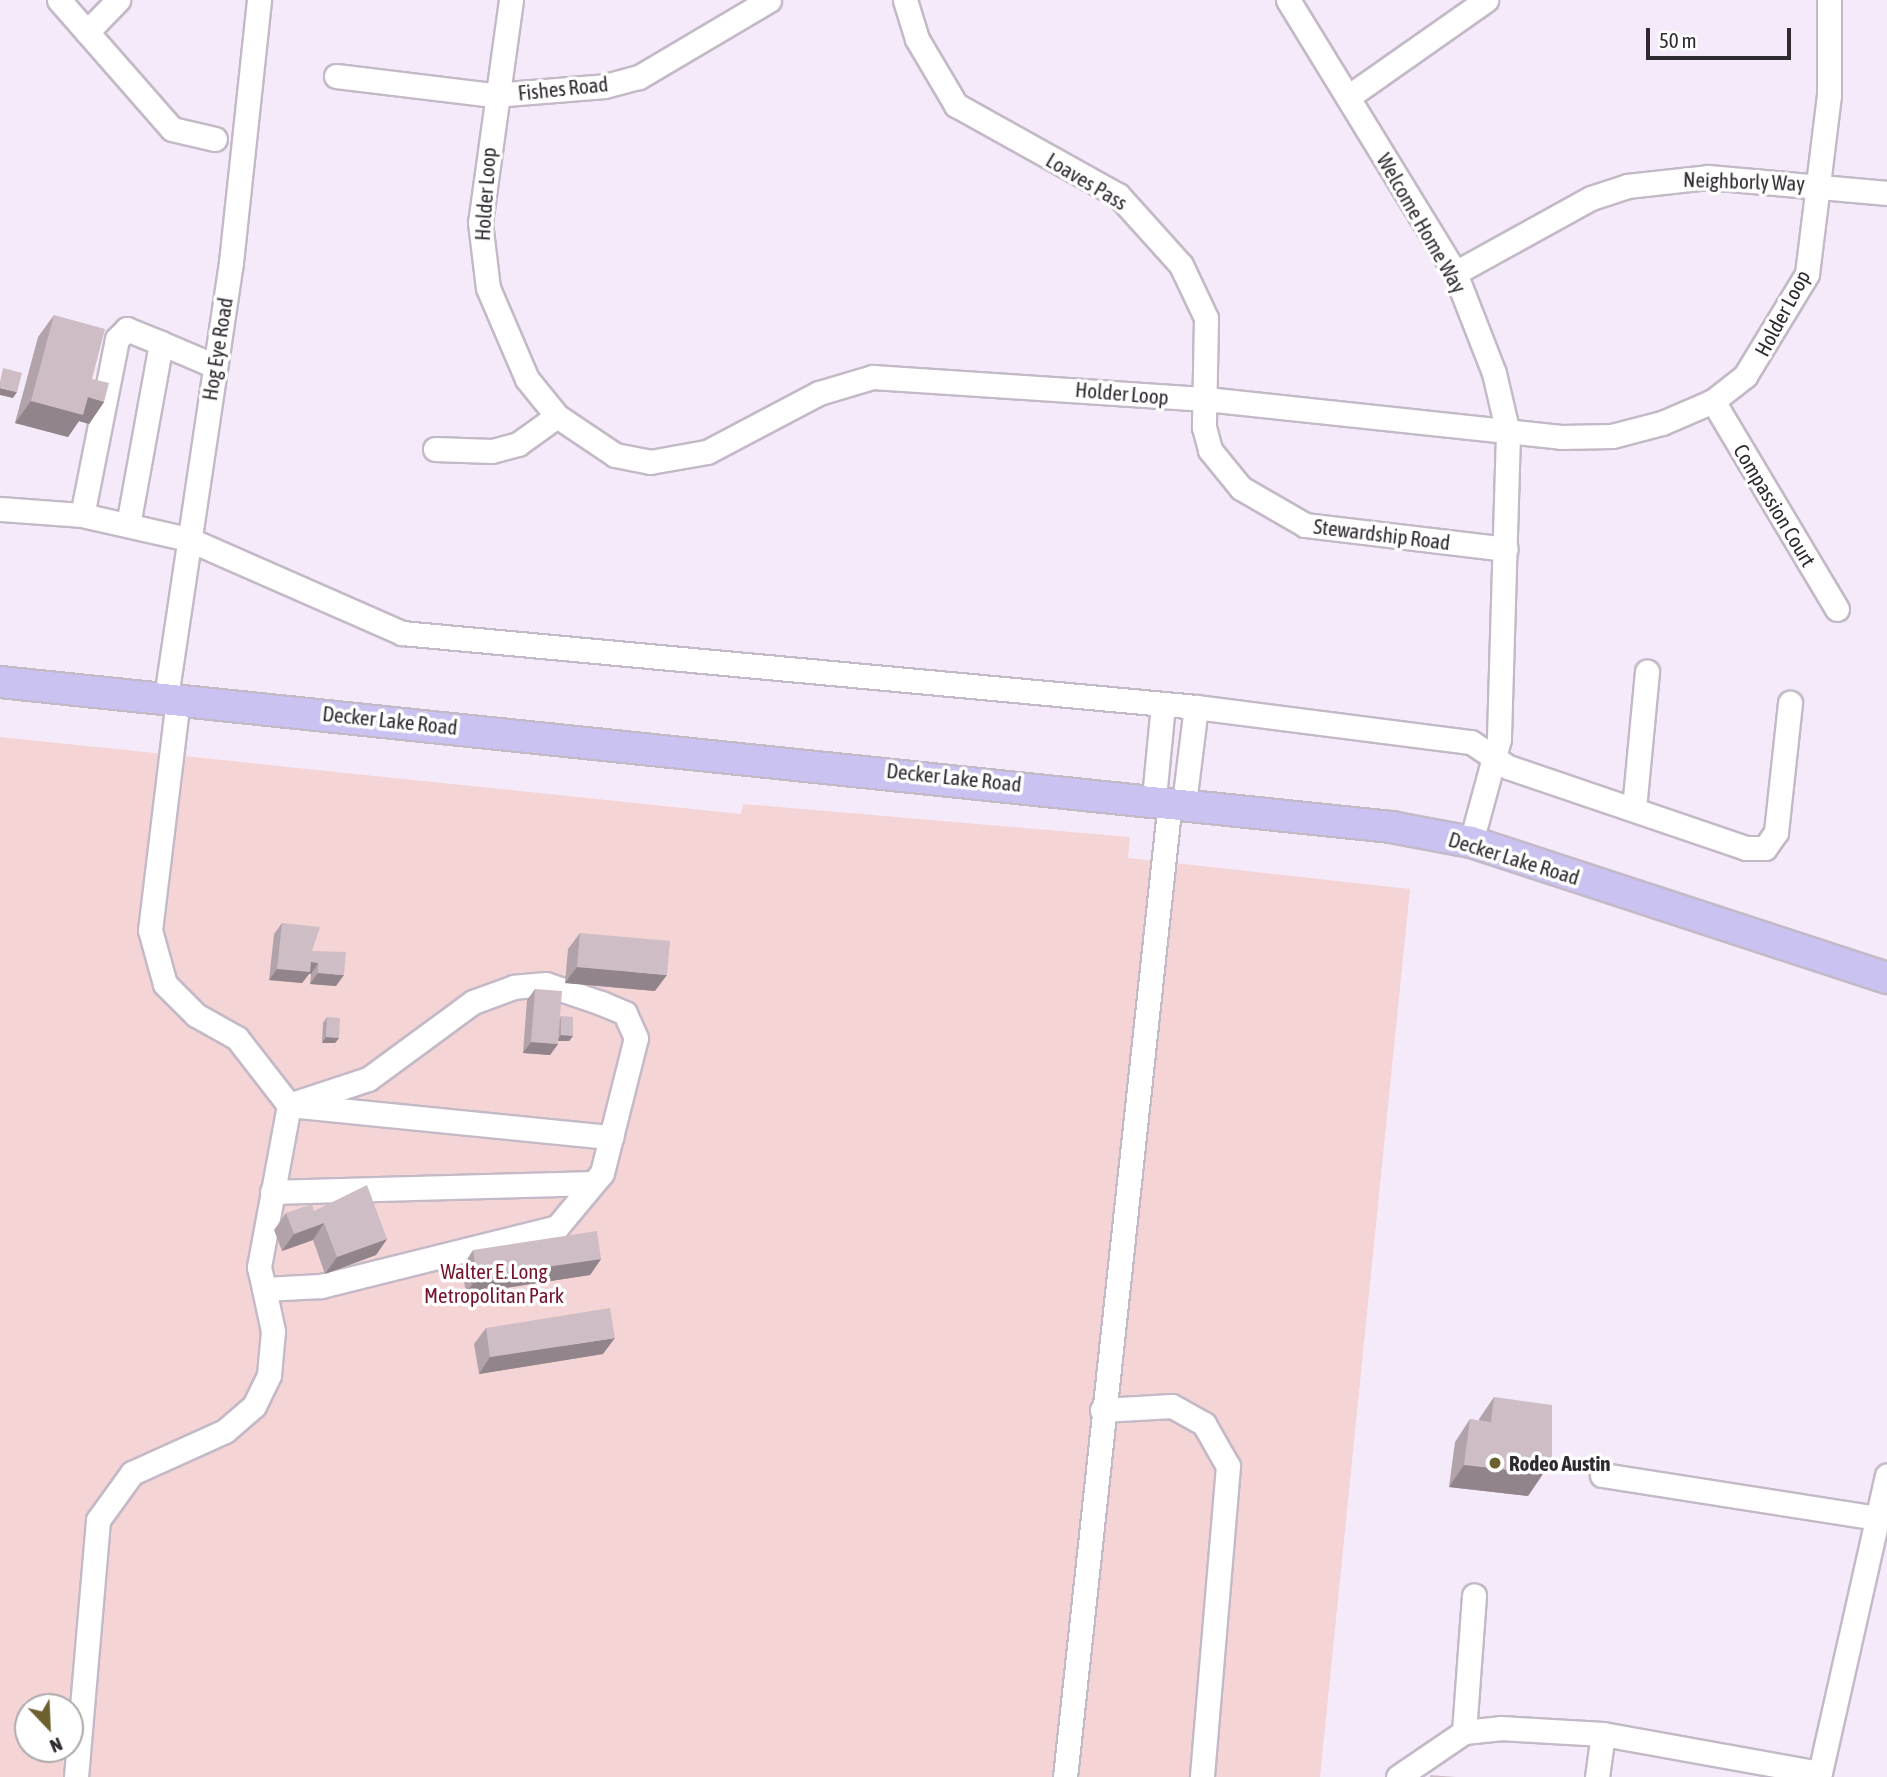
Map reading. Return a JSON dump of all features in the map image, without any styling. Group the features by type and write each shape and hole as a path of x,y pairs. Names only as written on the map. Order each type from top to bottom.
{"main road":[{"name":"Decker Lake Road","path":"0,682 1170,801 1471,842 1887,978"}],"street":[{"path":"59,0 172,129 215,139"},
{"path":"87,32 118,0"},
{"name":"Hog Eye Road","path":"259,0 215,366 188,539 150,930 156,962 165,984 196,1015 237,1038 289,1105"},
{"name":"Holder Loop","path":"511,0 494,95 480,222 488,288 527,379 557,416 615,455 660,462 707,452 819,393 873,377 1206,400 1508,433 1612,436 1713,401 1745,376 1769,345 1807,274 1820,184 1832,52 1829,0"},
{"name":"Fishes Road","path":"336,76 494,95 605,86 639,77 769,0"},
{"name":"Loaves Pass","path":"905,0 923,49 956,105 1118,195 1167,247 1196,289 1206,318 1206,400"},
{"name":"Welcome Home Way","path":"1289,0 1455,273 1494,373 1508,433 1506,549 1493,757 1471,842"},
{"path":"1348,97 1486,0"},
{"name":"Neighborly Way","path":"1455,273 1591,198 1626,186 1708,177 1820,184 1887,193"},
{"path":"82,515 117,339 127,329 215,366"},
{"path":"128,525 161,343"},
{"name":"Stewardship Road","path":"1206,400 1210,450 1241,488 1277,512 1306,525 1506,549"},
{"name":"Compassion Court","path":"1713,401 1837,609"},
{"path":"435,449 492,451 519,444 557,416"},
{"path":"0,509 82,515 188,539 402,632 478,645 1196,707 1471,742 1493,757 1746,848 1765,848 1776,832 1790,703"},
{"path":"1634,809 1647,672"},
{"path":"1163,704 1170,801"},
{"path":"1065,1777 1102,1410 1170,801 1196,707"},
{"path":"264,1289 321,1286 556,1227 602,1173 636,1038 625,1013 546,985 513,986 473,1002 368,1079 289,1105"},
{"path":"289,1105 611,1137"},
{"path":"76,1777 98,1520 132,1473 225,1431 254,1406 269,1375 273,1331 259,1267 289,1105"},
{"path":"272,1192 593,1183"},
{"path":"1102,1410 1172,1406 1204,1424 1228,1466 1202,1777"},
{"path":"1602,1475 1878,1518"},
{"path":"1398,1777 1464,1732 1603,1734 1819,1775 1887,1476"},
{"path":"1464,1732 1474,1595"},
{"path":"1597,1777 1603,1734"}],"green space":[{"name":"Walter E. Long Metropolitan Park","path":"0,737 741,814 743,804 1130,837 1128,858 1410,889 1320,1777 0,1777"}],"building":[{"path":"54,315 105,329 92,379 109,383 104,402 88,397 83,415 31,401"},
{"path":"3,368 22,373 17,392 0,388"},
{"path":"282,923 320,927 312,951 346,952 344,975 318,973 318,963 311,962 310,972 277,969"},
{"path":"580,933 670,941 667,975 577,967"},
{"path":"535,989 562,991 558,1044 531,1042"},
{"path":"561,1016 573,1017 573,1036 561,1035"},
{"path":"327,1017 340,1018 339,1038 326,1037"},
{"path":"367,1185 387,1239 337,1257 324,1223 294,1234 286,1213 312,1204 314,1211"},
{"path":"597,1231 601,1259 477,1277 473,1250"},
{"path":"610,1308 615,1338 490,1357 486,1328"},
{"path":"1494,1397 1552,1405 1552,1461 1545,1460 1543,1474 1464,1465 1470,1419 1491,1422"}],"place":[{"name":"Rodeo Austin","path":"1495,1463"}]}
